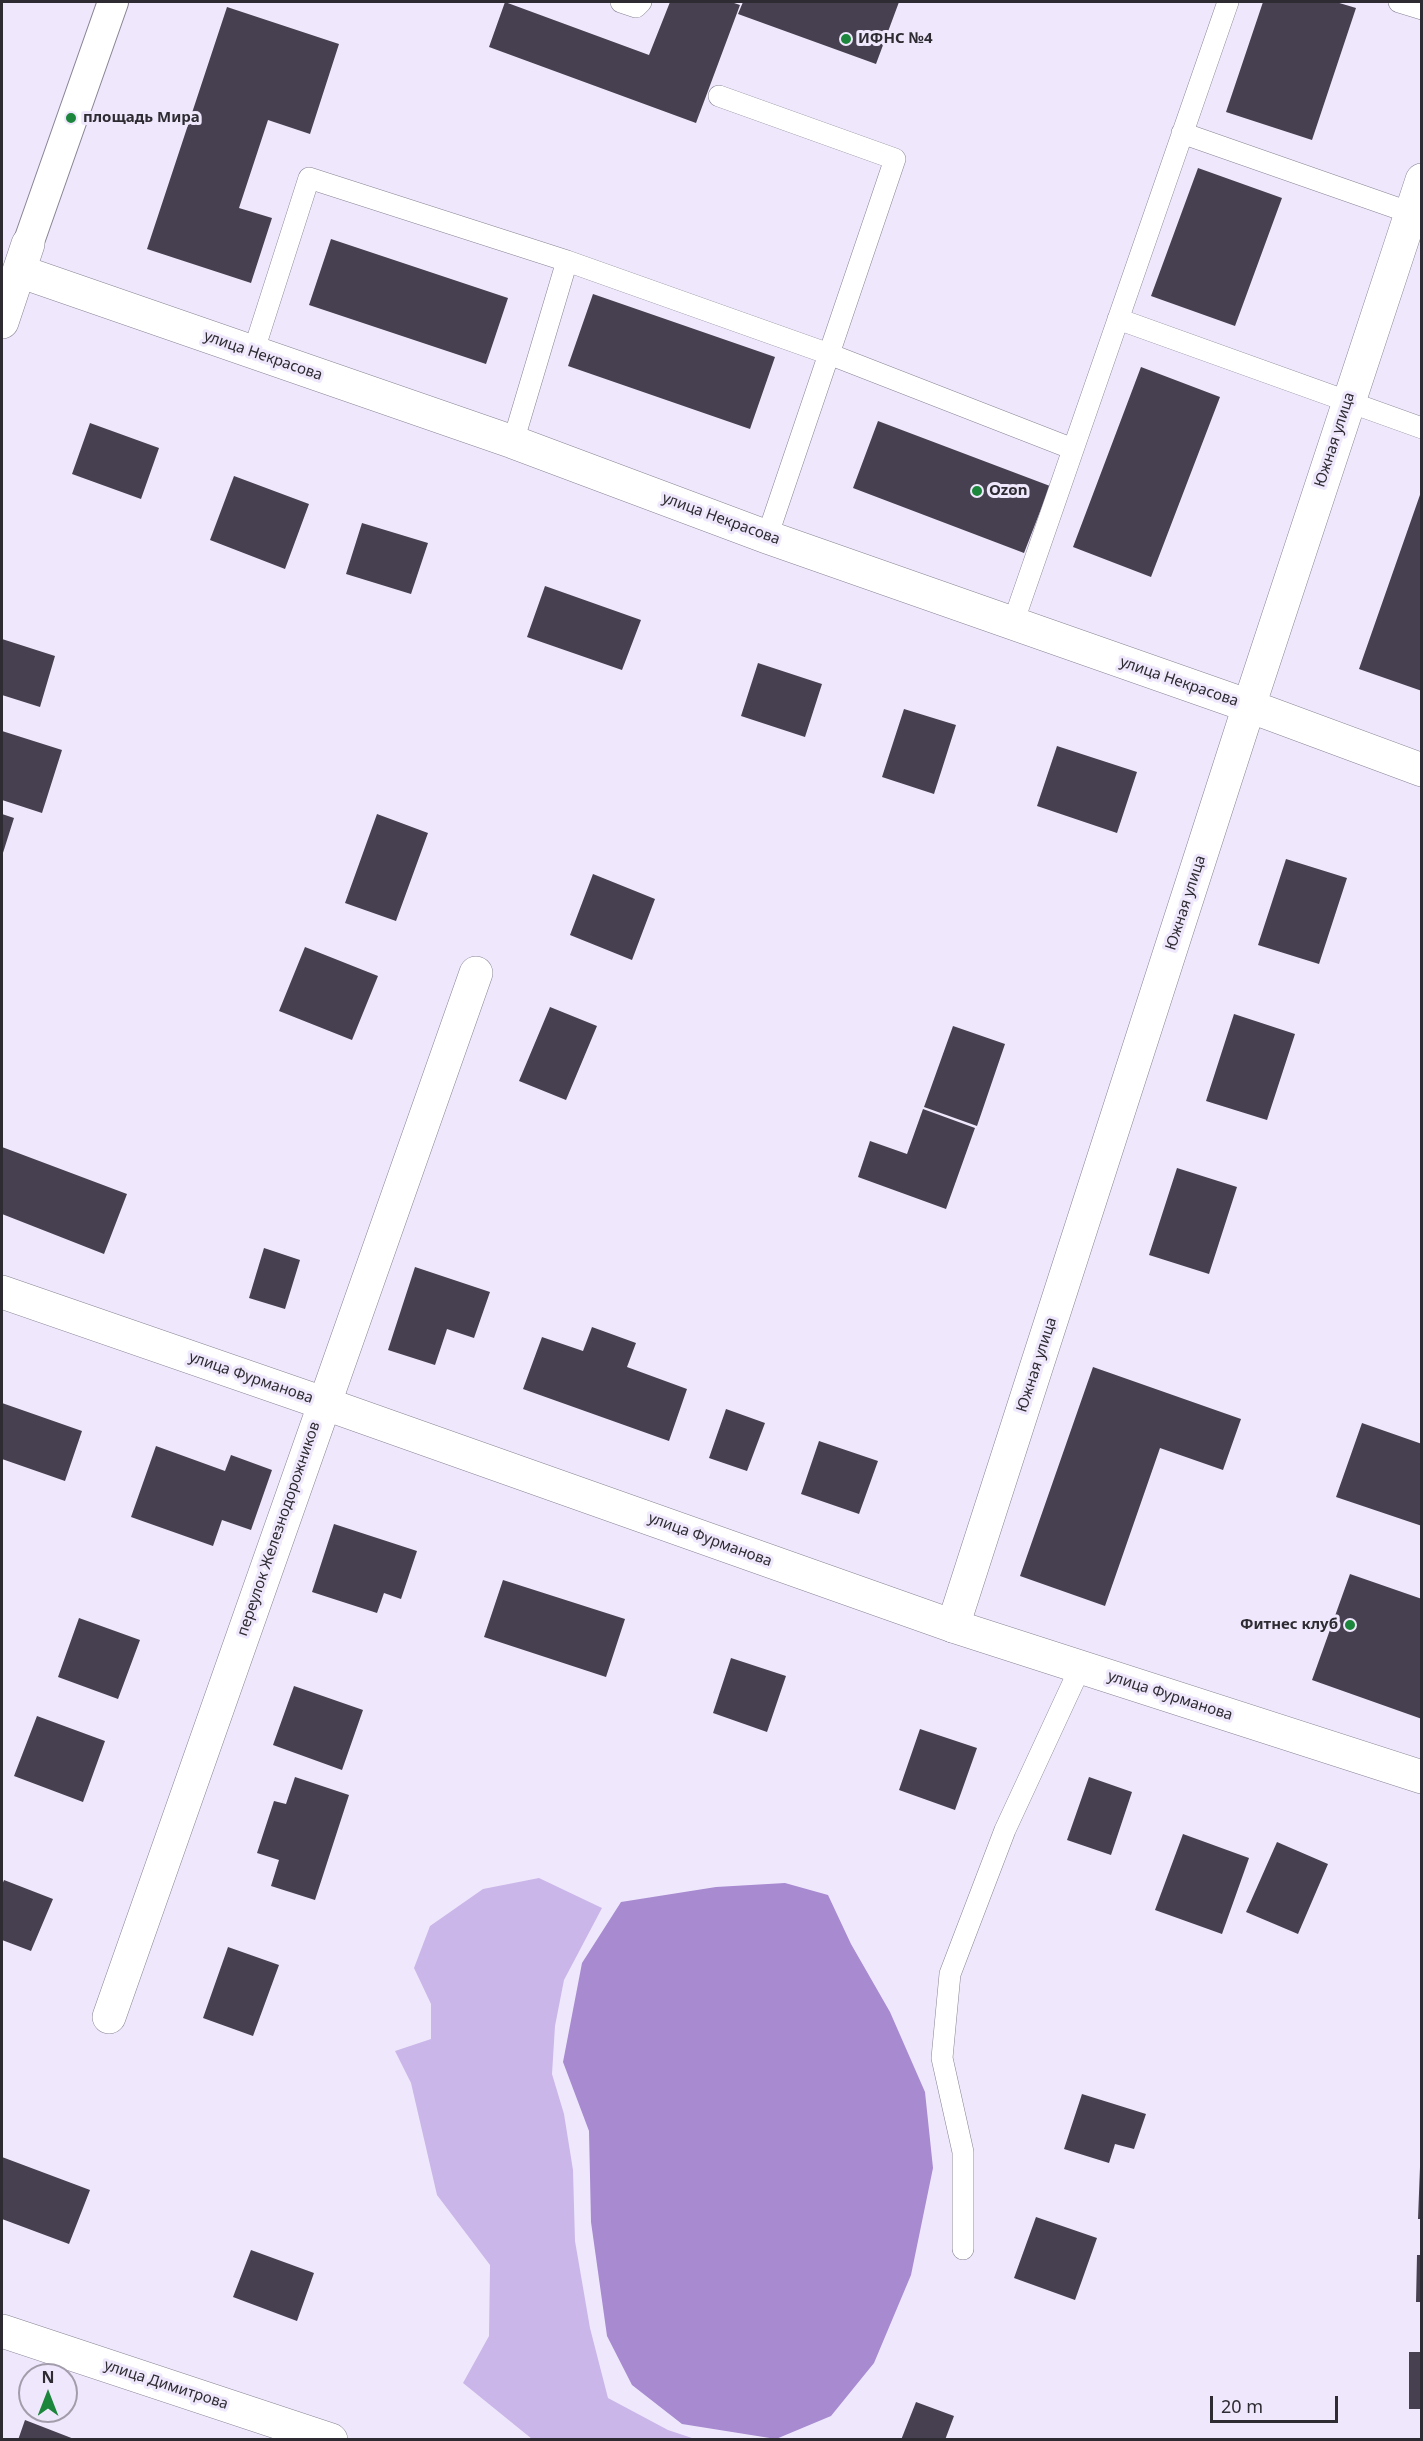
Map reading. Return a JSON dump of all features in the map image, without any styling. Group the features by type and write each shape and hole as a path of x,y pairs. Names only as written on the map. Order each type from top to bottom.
{"street":[{"path":"2,322 113,2"},
{"name":"Южная улица","path":"953,1626 1249,706 1422,180"},
{"name":"улица Некрасова","path":"24,258 253,353 513,442 767,537 1249,706 1422,770"},
{"name":"переулок Железнодорожников","path":"109,2017 476,973"},
{"name":"улица Фурманова","path":"2,1292 953,1626 1422,1777"},
{"name":"улица Димитрова","path":"2,2331 331,2439"}],"lane":[{"path":"621,2 636,7 641,2"},
{"path":"1013,623 1228,2"},
{"path":"1399,2 1422,9"},
{"path":"719,96 895,159 767,537"},
{"path":"1182,133 1411,213"},
{"path":"253,353 309,178 567,261 829,354 1073,449"},
{"path":"513,442 567,261"},
{"path":"1118,319 1422,428"},
{"path":"963,2248 963,2152 942,2058 950,1974 1005,1830 1080,1668"}],"shaded area":[{"path":"539,1878 602,1908 564,1980 555,2026 552,2074 564,2114 573,2170 575,2241 590,2328 608,2398 668,2430 695,2439 532,2439 463,2383 489,2336 490,2265 437,2195 411,2083 395,2051 431,2039 431,2004 414,1968 430,1926 483,1889"},
{"path":"785,1883 828,1895 851,1944 890,2012 925,2092 933,2168 911,2275 874,2363 831,2416 776,2439 682,2424 632,2385 607,2336 591,2222 589,2131 563,2062 582,1963 621,1902 716,1887"}],"building":[{"path":"505,2 649,55 670,2 731,2 740,5 696,123 489,47"},
{"name":"ИФНС №4","path":"743,2 899,2 876,64 738,14"},
{"path":"1263,2 1336,2 1356,8 1312,140 1226,112"},
{"path":"227,7 339,44 310,134 268,120 239,208 272,218 251,283 147,249"},
{"path":"1198,168 1282,198 1235,326 1151,296"},
{"path":"331,239 508,298 486,364 309,305"},
{"path":"593,294 775,357 750,429 568,366"},
{"path":"1141,367 1220,397 1151,577 1073,547"},
{"path":"878,421 1050,486 1024,553 853,488"},
{"path":"90,423 159,448 141,499 72,474"},
{"path":"234,476 309,504 285,569 210,540"},
{"path":"1422,492 1422,691 1359,669"},
{"path":"362,523 428,543 411,594 346,574"},
{"path":"545,586 641,620 622,670 527,637"},
{"path":"2,639 55,656 40,707 2,695"},
{"path":"758,663 822,684 805,737 741,716"},
{"path":"904,709 956,725 934,794 882,777"},
{"path":"2,731 62,750 42,813 2,800"},
{"path":"1057,746 1137,772 1117,833 1037,806"},
{"path":"2,814 14,818 2,856"},
{"path":"377,814 428,833 396,921 345,903"},
{"path":"1286,859 1347,878 1319,964 1258,945"},
{"path":"593,874 655,899 632,960 570,935"},
{"path":"305,947 378,976 352,1040 279,1011"},
{"path":"550,1007 597,1026 566,1100 519,1081"},
{"path":"1234,1014 1295,1034 1267,1120 1206,1101"},
{"path":"953,1026 1005,1044 977,1126 924,1107"},
{"path":"923,1109 975,1128 946,1209 858,1177 870,1141 907,1154"},
{"path":"2,1147 127,1194 104,1254 2,1214"},
{"path":"1177,1168 1237,1187 1209,1274 1149,1255"},
{"path":"264,1248 300,1260 285,1309 249,1298"},
{"path":"415,1267 490,1292 474,1338 447,1329 435,1365 388,1350"},
{"path":"592,1327 636,1343 627,1367 687,1389 669,1441 523,1389 542,1337 583,1351"},
{"path":"1093,1367 1241,1419 1223,1470 1160,1448 1105,1606 1020,1576"},
{"path":"2,1403 82,1431 65,1481 2,1459"},
{"path":"726,1409 765,1423 747,1471 709,1458"},
{"path":"1362,1423 1422,1444 1422,1526 1336,1497"},
{"path":"819,1441 878,1461 859,1514 801,1494"},
{"path":"156,1446 225,1471 231,1455 272,1470 251,1530 222,1520 213,1546 131,1517"},
{"path":"334,1524 417,1551 401,1599 384,1593 377,1613 312,1592"},
{"path":"1350,1574 1422,1599 1422,1719 1312,1680"},
{"path":"503,1580 625,1619 606,1677 484,1637"},
{"path":"79,1618 140,1640 118,1699 58,1677"},
{"path":"731,1658 786,1676 767,1732 713,1713"},
{"path":"294,1686 363,1710 342,1770 273,1745"},
{"path":"37,1716 105,1741 83,1802 14,1776"},
{"path":"920,1729 977,1748 955,1810 899,1790"},
{"path":"295,1777 349,1795 315,1900 271,1886 279,1860 257,1853 274,1801 286,1804"},
{"path":"1089,1777 1132,1792 1111,1855 1067,1840"},
{"path":"1183,1834 1249,1858 1222,1934 1155,1910"},
{"path":"1277,1842 1328,1864 1298,1934 1246,1912"},
{"path":"4,1880 53,1899 31,1951 2,1940 2,1885"},
{"path":"228,1947 279,1965 253,2036 203,2018"},
{"path":"1082,2094 1146,2114 1134,2149 1115,2144 1109,2163 1064,2149"},
{"path":"2,2157 90,2190 69,2244 2,2219"},
{"path":"1420,2167 1422,2167 1422,2219 1418,2219"},
{"path":"1036,2217 1097,2238 1075,2300 1014,2278"},
{"path":"251,2250 314,2273 297,2321 233,2297"},
{"path":"1417,2255 1422,2255 1422,2302 1416,2302"},
{"path":"1409,2352 1422,2352 1422,2409 1409,2409"},
{"path":"916,2402 954,2416 945,2440 901,2440"},
{"path":"24,2423 33,2423 74,2439 74,2440 18,2440"}],"place":[{"name":"ИФНС №4","path":"846,39"},
{"name":"площадь Мира","path":"71,118"},
{"name":"Ozon","path":"977,491"},
{"name":"Фитнес клуб","path":"1350,1625"}]}
